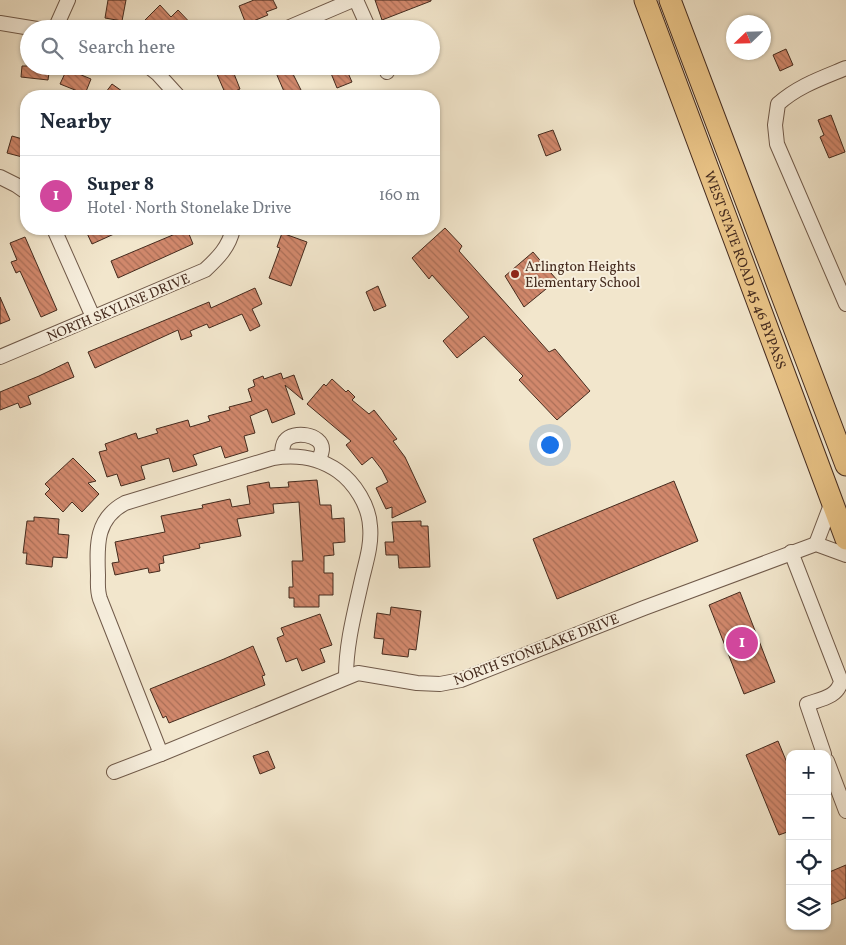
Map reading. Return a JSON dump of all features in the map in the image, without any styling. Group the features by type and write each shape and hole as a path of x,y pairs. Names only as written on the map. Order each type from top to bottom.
{"highway":[{"name":"WEST STATE ROAD 45 46 BYPASS","path":"645,0 846,539"},
{"name":"WEST STATE ROAD 45 46 BYPASS","path":"670,0 846,465"},
{"path":"711,176 725,183 746,203"}],"street":[{"path":"59,20 68,0"},
{"path":"306,20 354,0 364,20"},
{"path":"0,23 20,26"},
{"path":"846,68 791,92 778,104 775,125 777,144 846,304"},
{"path":"159,75 173,90"},
{"path":"0,177 20,188"},
{"path":"57,235 93,317"},
{"name":"NORTH SKYLINE DRIVE","path":"0,357 204,270 218,258 228,244 231,235"},
{"path":"282,456 284,442 290,436 297,435 314,437 321,443 322,450 319,460"},
{"path":"162,754 96,586 98,576 97,552 103,523 116,507 134,499 282,456 303,456 319,460 344,475 357,490 364,503 370,525 369,548 346,659 346,677"},
{"path":"832,502 816,544 846,555"},
{"name":"NORTH STONELAKE DRIVE","path":"114,772 358,673 418,683 440,684 461,680 644,608 816,544"},
{"path":"791,552 839,674 840,688 831,696 807,704 823,750"},
{"path":"831,772 846,811"}],"building":[{"path":"108,0 126,0 122,20 105,18"},
{"path":"254,0 273,0 277,8 266,12 268,15 256,20 244,20 239,6"},
{"path":"375,0 431,0 431,1 382,20"},
{"path":"160,5 171,17 178,10 187,20 145,20"},
{"path":"786,49 793,65 780,71 773,55"},
{"path":"21,75 49,75 48,80 21,77"},
{"path":"64,75 81,75 91,79 87,90 75,90 60,84"},
{"path":"217,75 235,75 240,89 224,90"},
{"path":"277,75 294,75 301,90 283,90"},
{"path":"332,75 349,75 352,82 337,88"},
{"path":"112,84 120,90 108,90"},
{"path":"831,115 845,152 829,158 820,137 824,135 818,120"},
{"path":"553,130 561,150 546,156 538,135"},
{"path":"12,136 20,138 20,156 7,153"},
{"path":"445,228 462,246 459,251 549,352 555,349 590,391 557,420 519,380 523,376 484,336 457,358 443,341 469,317 432,275 429,279 412,258 437,235 440,235"},
{"path":"88,235 112,235 92,244"},
{"path":"173,235 189,235 193,244 118,278 111,261"},
{"path":"281,235 288,235 307,242 291,286 269,278 280,248 277,247"},
{"path":"25,237 57,310 41,317 20,271 16,273 11,262 17,260 10,243"},
{"path":"533,252 557,280 524,307 505,276"},
{"path":"378,286 386,306 374,311 366,292"},
{"path":"255,288 262,304 252,309 260,326 250,331 242,314 209,328 207,324 190,331 192,336 181,340 178,330 95,368 88,352 209,302 211,308"},
{"path":"0,297 10,320 0,324"},
{"path":"68,362 74,377 28,396 31,404 20,408 18,403 0,410 0,392"},
{"path":"281,373 283,379 294,375 303,400 285,385 295,414 272,423 267,409 250,416 255,433 244,436 248,451 225,458 221,446 193,455 197,465 173,472 169,458 141,466 145,479 121,486 117,474 107,477 99,452 107,450 105,444 136,433 138,439 158,433 156,429 188,420 190,427 210,421 208,416 230,410 229,407 252,401 248,389 255,386 253,380 263,376 264,379"},
{"path":"332,379 346,392 348,390 355,397 352,400 369,414 374,410 397,439 393,441 405,457 426,502 392,518 392,507 386,509 376,488 388,482 382,470 372,457 362,465 346,445 351,441 307,404 324,384 326,386"},
{"path":"73,458 96,481 88,483 99,494 82,512 72,502 63,512 45,494 50,489 45,484"},
{"path":"317,480 320,505 331,505 332,519 344,518 345,542 333,543 334,555 324,556 324,573 333,573 333,595 319,595 319,607 294,607 294,598 289,598 289,587 293,587 292,561 303,561 299,502 273,504 274,513 237,519 241,536 199,544 200,548 163,556 164,563 159,564 160,571 149,573 148,568 115,575 112,563 119,562 115,542 165,532 161,516 203,508 202,505 230,499 232,507 250,504 247,486 269,482 270,488 289,487 288,482"},
{"path":"674,481 698,541 557,599 533,539"},
{"path":"34,517 59,519 58,534 69,535 67,558 53,557 52,567 26,564 27,553 23,553 27,521 34,521"},
{"path":"421,521 421,526 428,526 430,567 399,568 398,555 386,555 385,542 394,542 392,522"},
{"path":"740,592 775,682 744,694 709,605"},
{"path":"391,607 421,611 416,650 409,649 408,657 382,654 384,639 374,638 377,613 390,615"},
{"path":"320,614 332,645 320,649 325,662 302,671 297,658 286,662 277,638 284,635 281,628"},
{"path":"253,646 265,675 262,676 265,685 169,723 166,716 163,718 150,689"},
{"path":"778,741 786,760 786,832 779,835 746,755"},
{"path":"268,751 275,768 260,774 253,756"},
{"path":"846,865 846,898 831,904 831,885 831,871"}],"place":[{"name":"Arlington Heights Elementary School","path":"515,274"},
{"name":"Super 8","path":"742,643"}]}
